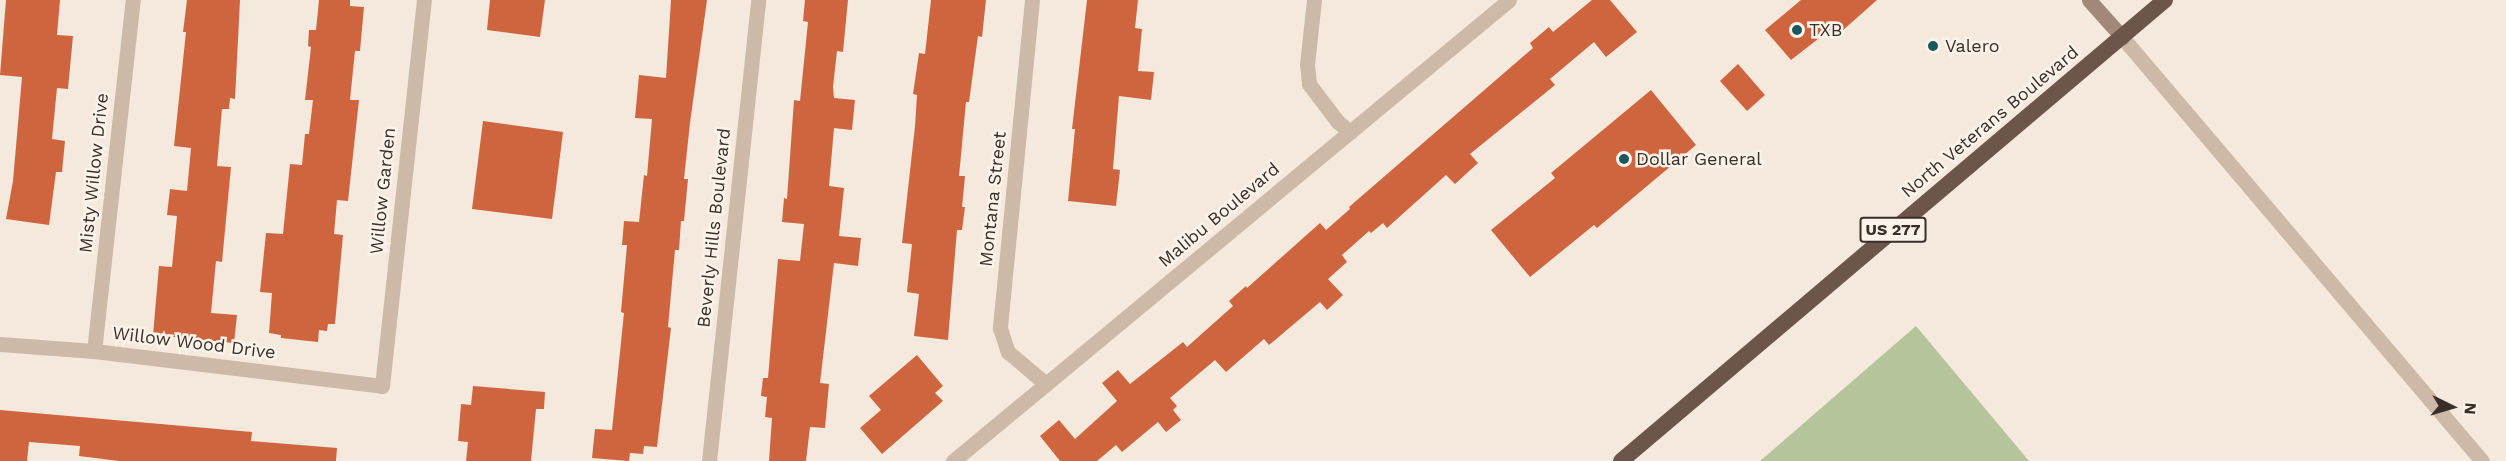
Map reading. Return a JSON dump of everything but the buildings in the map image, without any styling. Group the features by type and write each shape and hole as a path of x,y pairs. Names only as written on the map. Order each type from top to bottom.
{"highway":[{"name":"North Veterans Boulevard","path":"1621,461 2165,0"}],"main road":[{"path":"2090,0 2122,37"}],"street":[{"name":"Misty Willow Drive","path":"94,351 133,0"},
{"name":"Willow Garden","path":"382,386 424,0"},
{"name":"Beverly Hills Boulevard","path":"709,461 758,0"},
{"name":"Montana Street","path":"1032,0 1000,328 1008,352 1046,384"},
{"path":"1314,0 1307,64 1309,84 1338,122 1350,132"},
{"name":"Malibu Boulevard","path":"953,461 1509,0"},
{"path":"2122,37 2482,461"},
{"name":"Willow Wood Drive","path":"0,344 94,351 382,386"}],"green space":[{"path":"1916,326 2029,461 1760,461"}],"place":[{"name":"TXB","path":"1797,30"},
{"name":"Valero","path":"1933,46"},
{"name":"Dollar General","path":"1624,159"}]}
